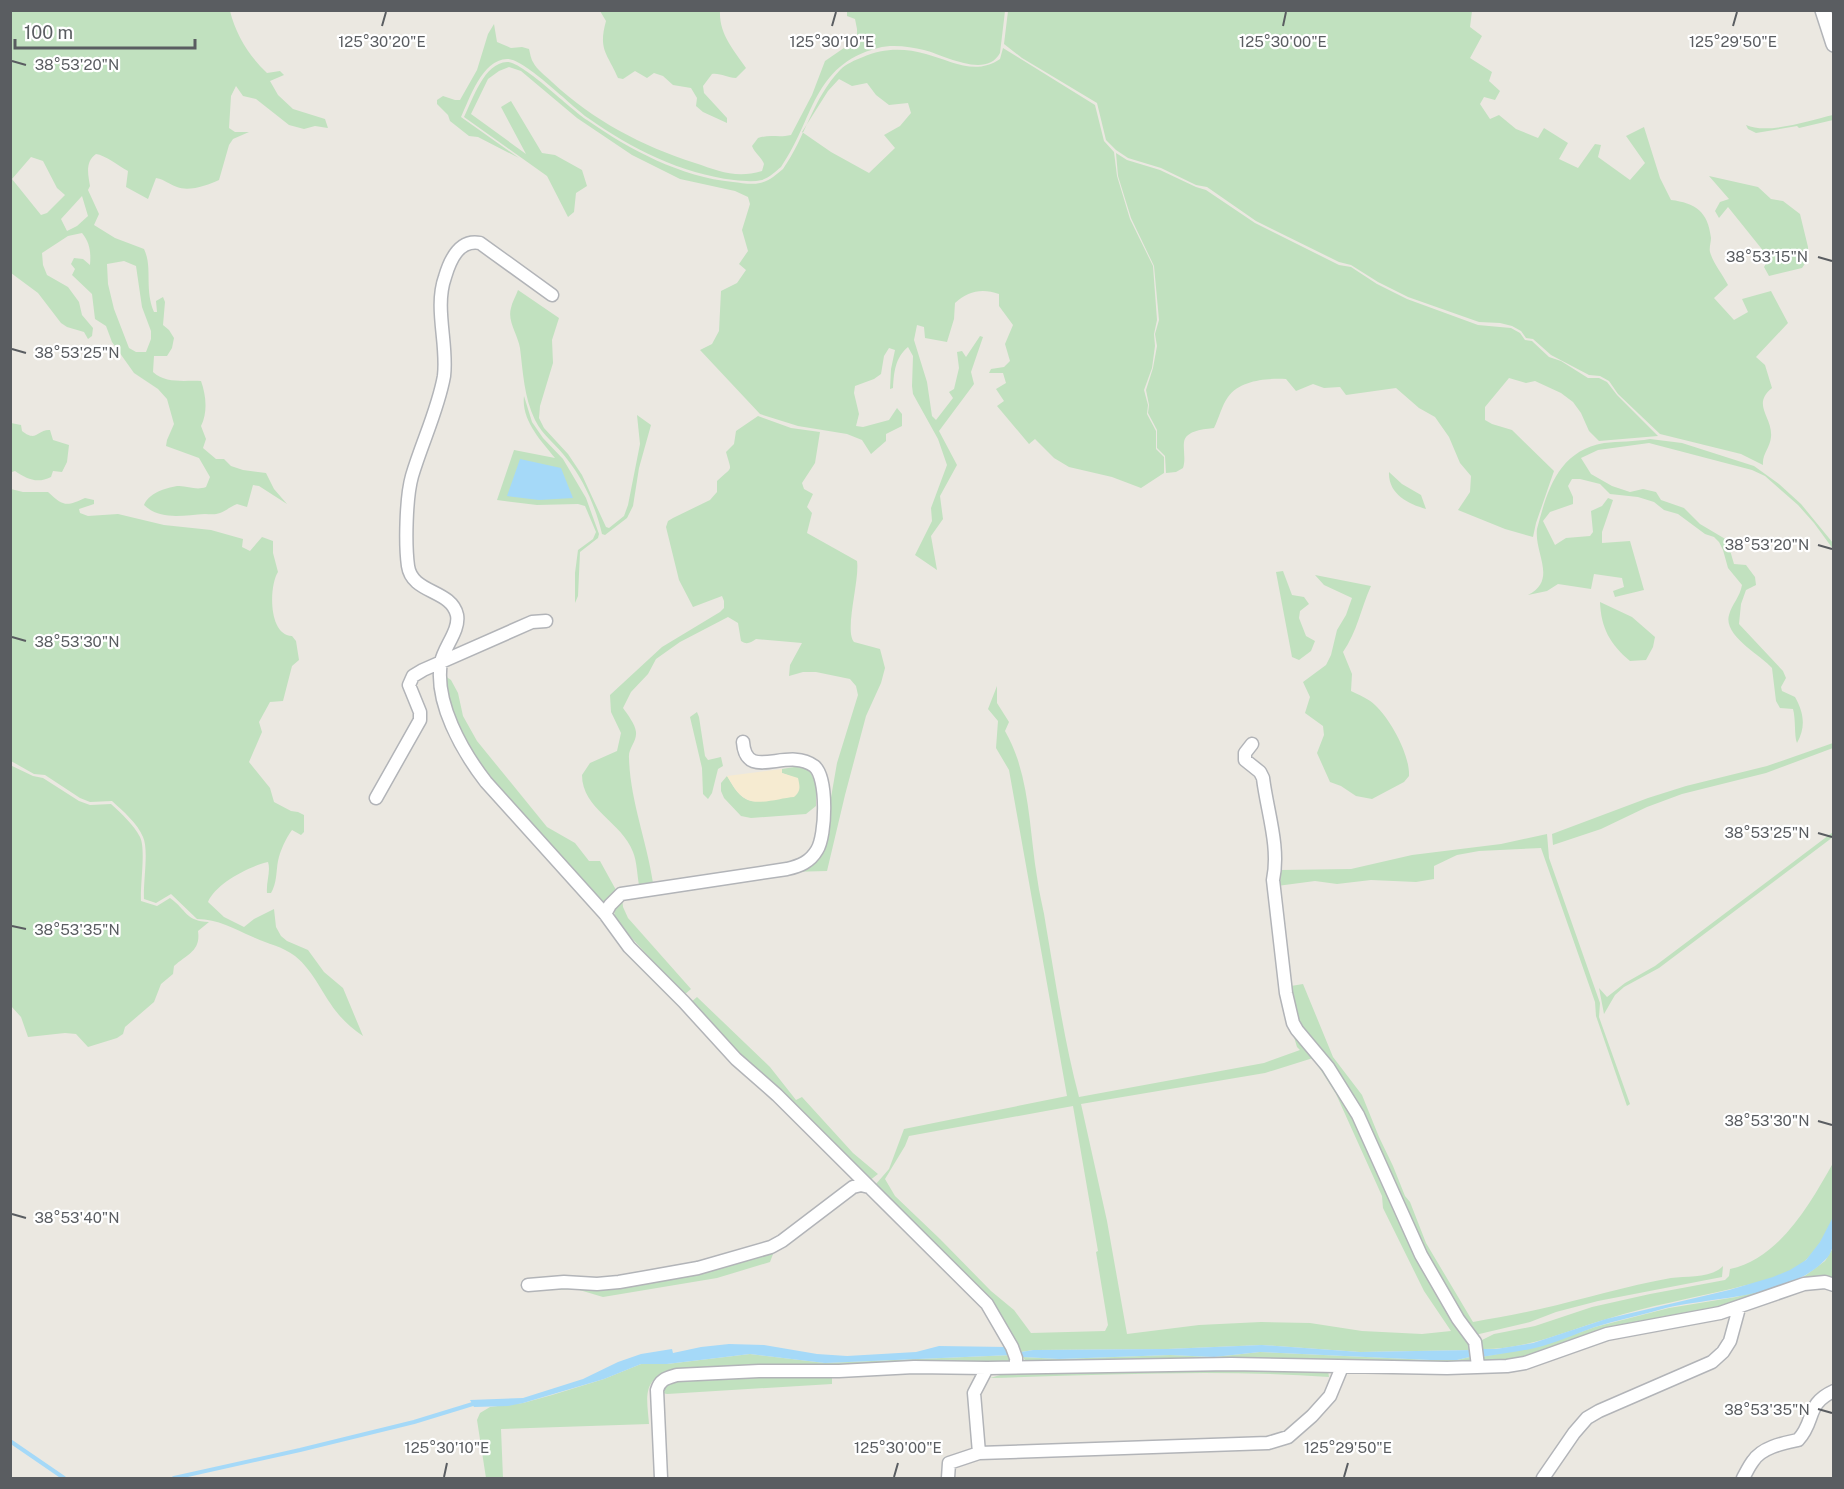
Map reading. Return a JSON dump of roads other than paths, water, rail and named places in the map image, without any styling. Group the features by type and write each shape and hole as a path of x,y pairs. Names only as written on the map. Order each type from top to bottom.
{"street":[{"path":"1823,10 1833,44"},
{"path":"552,295 480,243 471,242 464,244 458,250 445,275 441,289 445,363 436,405 410,484 407,551 408,568 414,581 448,601 457,613 458,621 441,662 440,675 452,726 471,763 605,914 629,947 736,1059 777,1095 987,1304 1015,1357"},
{"path":"376,798 420,720 420,712 409,685 413,676 532,622 546,621"},
{"path":"605,914 621,894 787,869 803,864 812,857 822,838 824,788 819,772 805,762 794,759 756,763 744,754 743,742"},
{"path":"1252,744 1245,753 1245,760 1260,772 1263,778 1275,854 1273,880 1286,993 1293,1023 1296,1030 1328,1067 1358,1115 1421,1255 1458,1319 1475,1342 1477,1358"},
{"path":"528,1285 564,1282 597,1284 619,1282 698,1268 771,1247 853,1187 861,1185 869,1187"},
{"path":"661,1479 657,1390 659,1383 665,1378 677,1375 914,1367 987,1368 1015,1357 1447,1368 1477,1358 1507,1366 1525,1363 1607,1334 1720,1313 1804,1284 1825,1282 1833,1285"},
{"path":"1543,1479 1587,1418 1691,1373 1718,1358 1730,1341 1738,1308"},
{"path":"948,1479 949,1463 979,1453 1279,1441 1288,1437 1323,1405 1330,1396 1342,1367"},
{"path":"979,1453 974,1393 987,1368"},
{"path":"1743,1479 1753,1460 1760,1454 1784,1443 1798,1440 1805,1431 1814,1406 1833,1391"}],"water":[{"path":"520,459 561,468 573,498 539,500 507,496"},
{"path":"1833,1217 1834,1240 1829,1256 1809,1273 1791,1282 1750,1294 1666,1308 1595,1327 1543,1346 1481,1357 1479,1349 1496,1349 1533,1343 1606,1319 1729,1290 1773,1277 1806,1260 1820,1242"},
{"path":"729,1344 764,1345 817,1354 847,1356 916,1352 939,1346 1007,1347 1012,1355 825,1363 750,1354 667,1364 641,1364 604,1379 508,1406 474,1407 470,1400 523,1398 583,1379 641,1354 672,1349 673,1353"},
{"path":"1262,1345 1360,1352 1473,1350 1474,1356 1457,1360 1430,1360 1260,1352 1214,1357 1170,1355 1059,1359 1023,1357 1021,1352 1033,1350 1167,1349"}],"waterway":[{"path":"174,1478 414,1422 476,1403"},
{"path":"10,1441 64,1478"}]}
